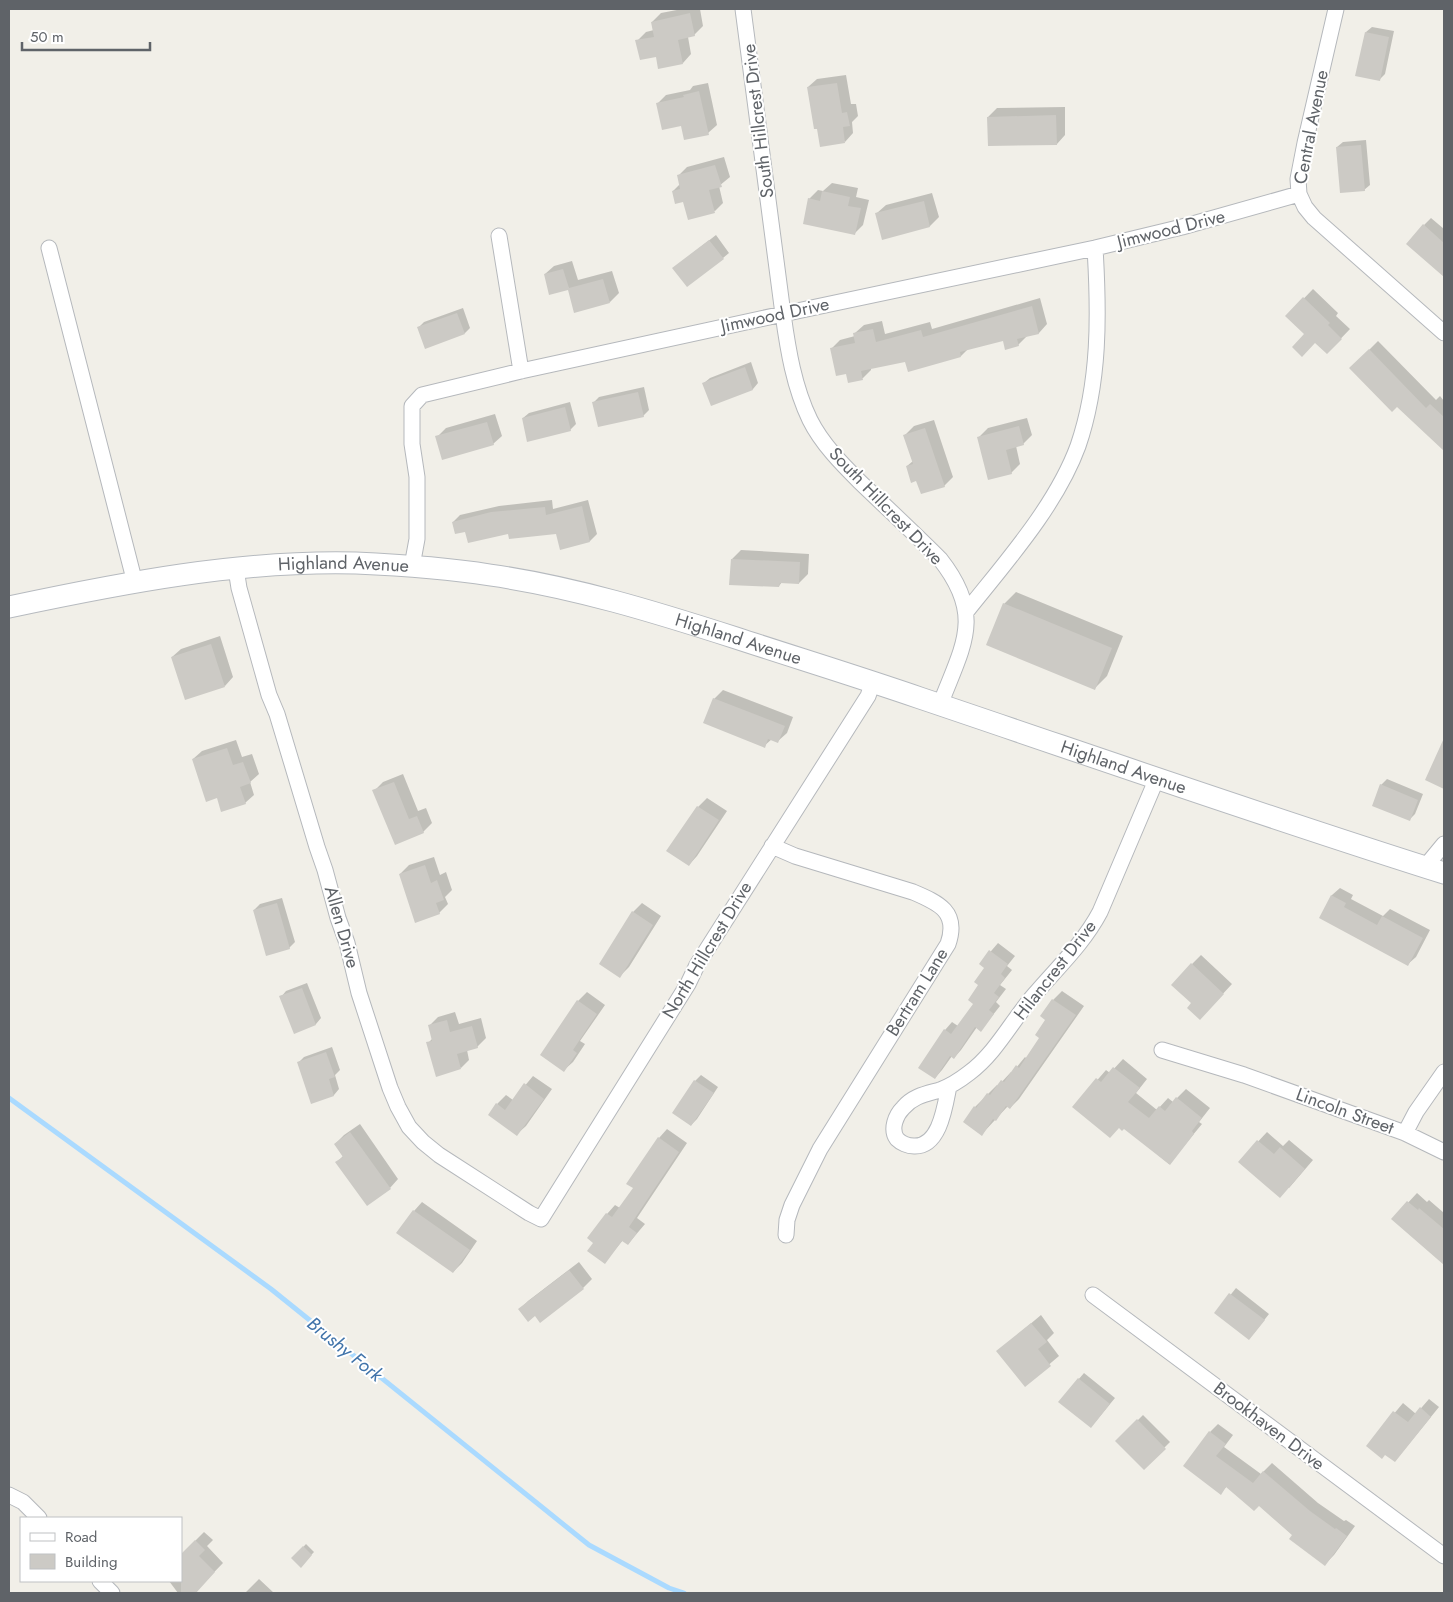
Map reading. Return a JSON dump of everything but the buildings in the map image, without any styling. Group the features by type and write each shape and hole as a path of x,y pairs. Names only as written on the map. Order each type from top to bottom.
{"main road":[{"name":"Highland Avenue","path":"9,607 135,583 236,568 355,563 412,566 516,579 620,602 873,682 1434,870"}],"street":[{"name":"South Hillcrest Drive","path":"743,9 783,314 800,398 811,422 826,444 844,465 940,559 953,576 962,594 966,612 966,631 962,649 940,705"},
{"name":"Central Avenue","path":"1336,9 1305,143 1298,180 1299,194 1305,207 1314,218 1444,333"},
{"name":"Jimwood Drive","path":"412,566 416,539 417,477 412,444 412,406 422,395 521,371 1095,248 1182,227 1299,194"},
{"path":"499,236 521,371"},
{"path":"50,248 135,583"},
{"path":"966,612 1035,524 1058,486 1078,447 1090,400 1097,347 1098,298 1095,248"},
{"name":"Allen Drive","path":"236,568 239,588 269,695 277,714 317,847 326,870 338,918 354,968 359,993 398,1108 409,1127 439,1155 541,1219"},
{"name":"North Hillcrest Drive","path":"541,1219 688,984 697,965 868,696 873,682"},
{"name":"Hilancrest Drive","path":"949,1086 972,1071 989,1054 1034,995 1076,949 1093,925 1157,778"},
{"path":"1434,870 1444,844"},
{"name":"Bertram Lane","path":"772,846 795,856 922,896 942,907 952,924 948,944 842,1114 799,1188 787,1220 786,1235"},
{"name":"Lincoln Street","path":"1162,1050 1244,1075 1405,1133 1444,1152"},
{"path":"1405,1133 1416,1112 1444,1072"},
{"name":"Brookhaven Drive","path":"1093,1295 1444,1556"},
{"path":"9,1495 23,1502 38,1517"},
{"path":"101,1582 112,1593"}],"waterway":[{"name":"Brushy Fork","path":"9,1098 271,1289 589,1545 669,1588 684,1593"}]}
